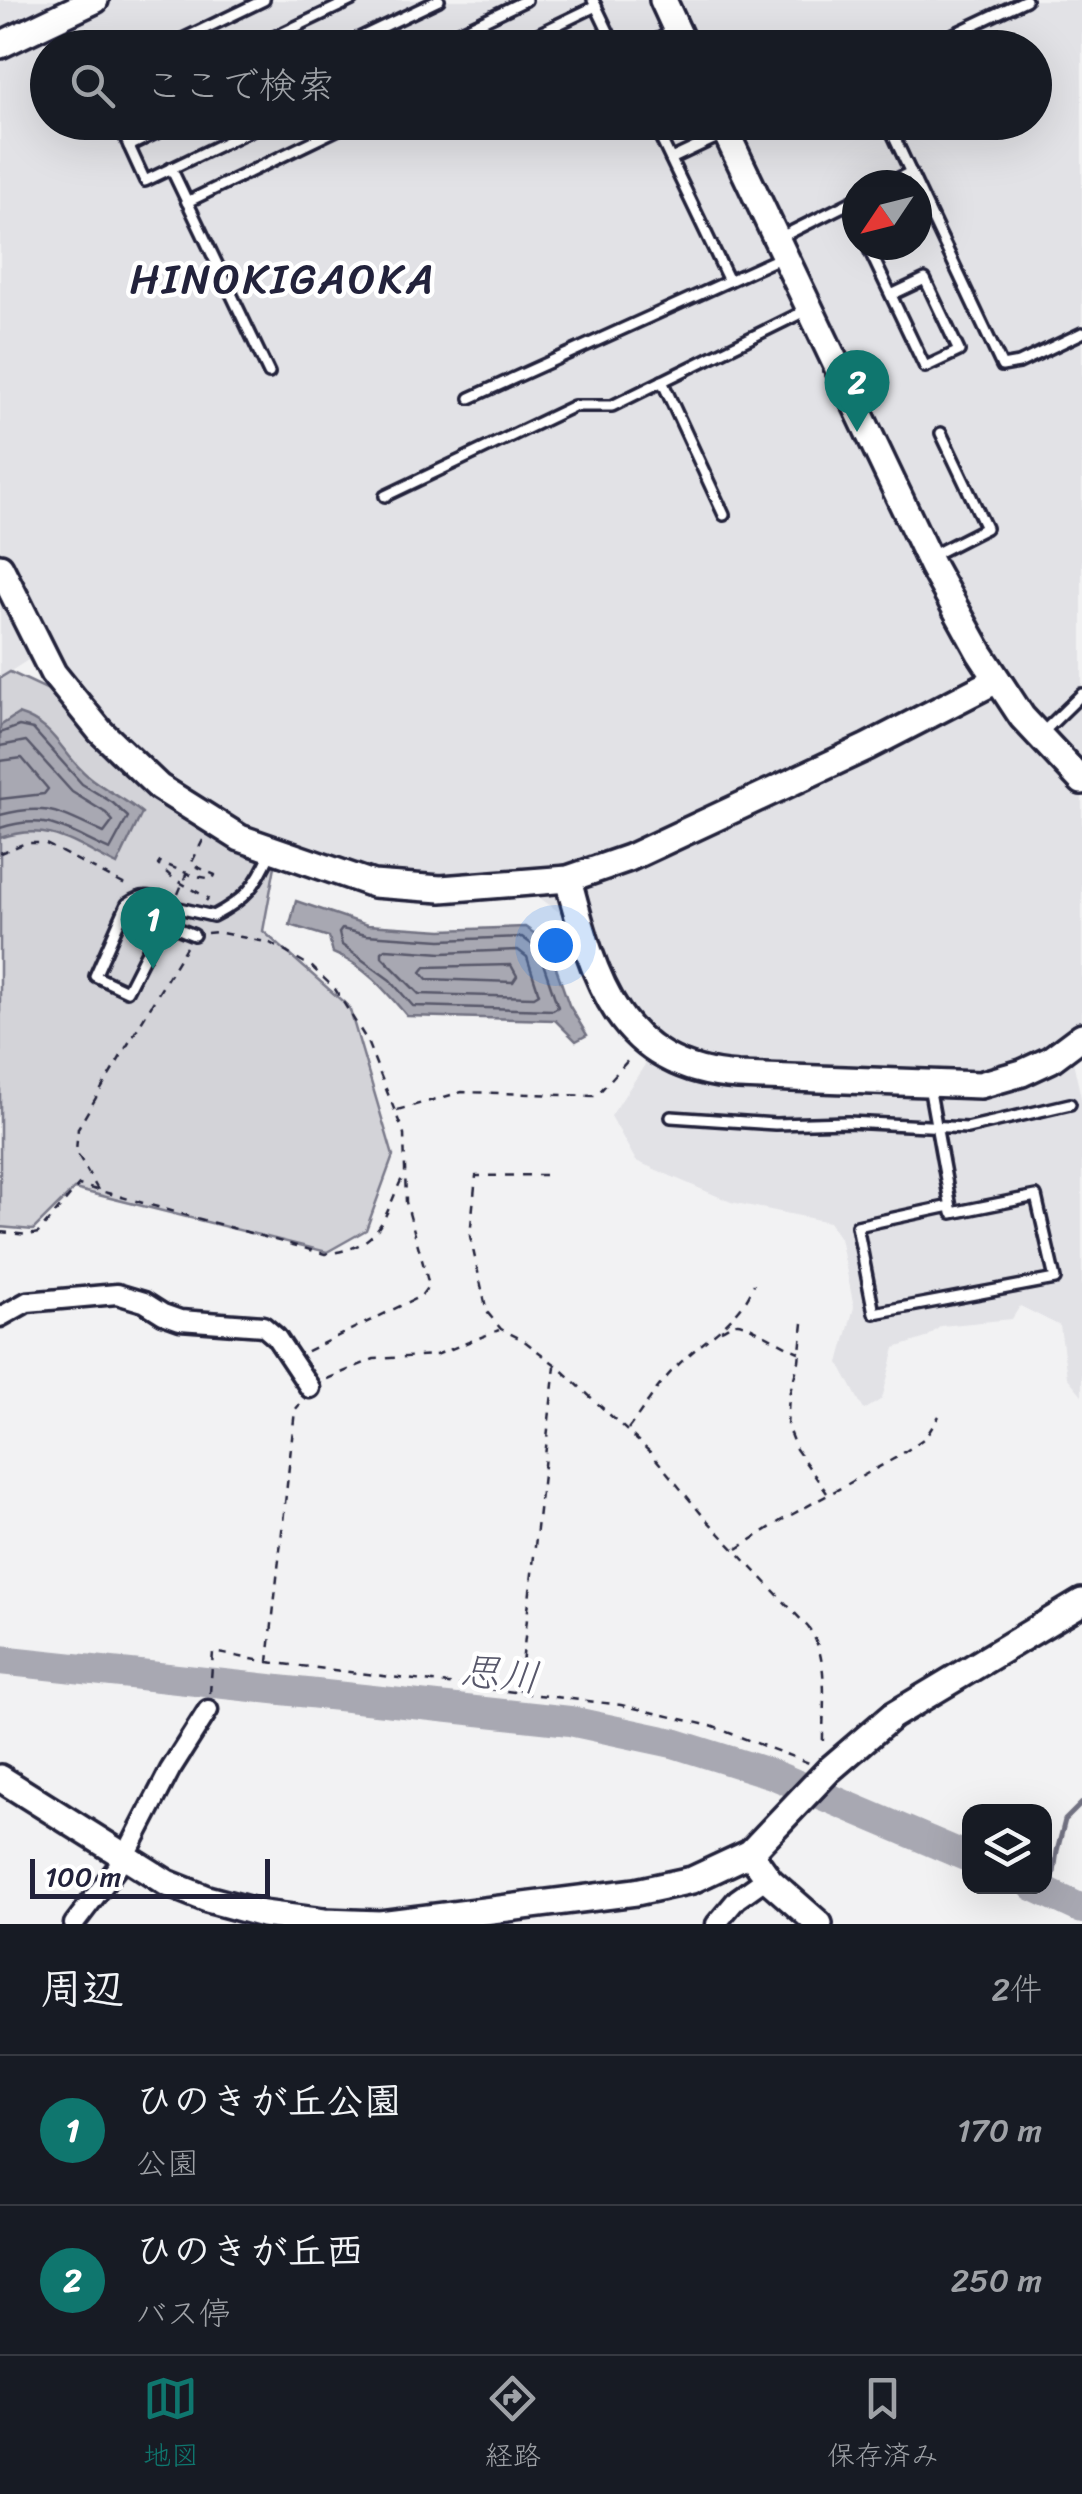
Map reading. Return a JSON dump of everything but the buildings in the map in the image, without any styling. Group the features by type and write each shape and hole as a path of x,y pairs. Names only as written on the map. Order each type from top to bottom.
{"street":[{"path":"32,30 95,0"},
{"path":"663,0 677,30"},
{"path":"0,45 30,31"},
{"path":"730,140 928,558 995,681 1038,736 1082,781"},
{"path":"0,566 52,673 100,730 159,788 240,838 373,884 442,890 568,878 628,858 867,747 995,681"},
{"path":"568,878 600,987 644,1042 667,1057 715,1074 980,1085 1050,1060 1082,1036"},
{"path":"0,1317 26,1302 117,1294 180,1320 263,1326 276,1337 310,1388"},
{"path":"0,1778 167,1883 263,1914 380,1924 636,1892 692,1880 750,1853 826,1774 905,1708 1082,1602"},
{"path":"74,1924 126,1857 170,1770 208,1710"},
{"path":"750,1853 768,1877 818,1924"},
{"path":"716,1924 737,1898 768,1877"}],"lane":[{"path":"202,30 264,0"},
{"path":"289,30 352,0"},
{"path":"376,30 439,0"},
{"path":"464,30 526,0"},
{"path":"962,30 1026,0"},
{"path":"543,30 595,3 608,30"},
{"path":"126,140 145,181 230,140"},
{"path":"129,146 142,140"},
{"path":"187,202 316,140"},
{"path":"661,140 729,280"},
{"path":"670,159 703,140"},
{"path":"896,140 910,170"},
{"path":"171,168 269,373"},
{"path":"470,398 729,280 842,208"},
{"path":"932,217 1002,366 1018,363 1082,334"},
{"path":"874,260 925,367 959,351 925,279 891,295"},
{"path":"385,496 574,406 612,406 810,308"},
{"path":"662,381 724,515"},
{"path":"928,558 986,528 941,432"},
{"path":"1038,736 1082,694"},
{"path":"170,906 127,991 96,976 127,904 138,896 152,896 178,910 213,916 235,905 256,884 272,850"},
{"path":"162,922 194,935"},
{"path":"929,1084 952,1213 1036,1196 1054,1279 874,1313 858,1226 950,1206"},
{"path":"671,1117 776,1124 848,1122 966,1128 1070,1104"}],"path":[{"path":"178,895 208,830"},
{"path":"0,853 26,843 44,843 130,888"},
{"path":"191,864 215,876 214,879 160,862 158,865 208,898 197,900"},
{"path":"98,1190 76,1152 78,1128 194,935 217,932 270,943 312,967 335,989 366,1038 404,1134 406,1202 429,1286 421,1296 307,1349 294,1364"},
{"path":"394,1111 447,1094 596,1096 644,1042"},
{"path":"0,1232 38,1232 79,1185 325,1254 351,1251 377,1234 405,1170"},
{"path":"208,1710 214,1652 622,1705 712,1726 826,1774 821,1659 815,1635 628,1430 556,1365 501,1329 487,1312 470,1236 476,1176 545,1175"},
{"path":"628,1430 674,1368 747,1303 754,1284"},
{"path":"716,1333 737,1323 751,1326 779,1346 800,1352"},
{"path":"803,1323 787,1426 796,1449 828,1494"},
{"path":"268,1662 296,1410 310,1388 357,1364 374,1359 436,1355 501,1329"},
{"path":"518,1692 556,1365"},
{"path":"735,1549 900,1456 926,1437 938,1416"}],"shaded area":[{"path":"0,0 1082,0 1082,1053 1073,1061 1082,1102 1082,1395 1067,1377 1060,1326 1020,1306 1012,1319 941,1326 926,1338 895,1348 882,1399 864,1410 839,1363 854,1307 840,1238 829,1222 731,1202 636,1161 611,1116 646,1063 608,1021 591,994 567,918 536,895 454,906 354,893 275,866 176,815 110,761 28,660 0,678"},
{"path":"10,672 53,692 110,761 176,815 275,866 263,931 349,1007 393,1156 366,1230 327,1252 74,1189 33,1230 0,1227 0,678"}],"water":[{"path":"18,714 50,733 89,777 142,813 117,865 61,837 33,832 0,838 0,726"},
{"path":"296,901 367,925 442,930 525,927 547,942 569,1005 587,1035 576,1041 555,1020 407,1016 383,988 333,953 329,937 290,925"}],"waterway":[{"name":"思川","path":"0,1660 570,1721 673,1743 772,1774 962,1855"},
{"path":"1066,1902 1053,1880 1057,1851 1065,1820 1082,1803"},
{"name":"思川","path":"1050,1894 1082,1909"}],"place":[{"name":"ひのきが丘西","path":"857,432"},
{"name":"ひのきが丘公園","path":"153,969"}],"district":[{"name":"HINOKIGAOKA","path":"283,279"}]}
